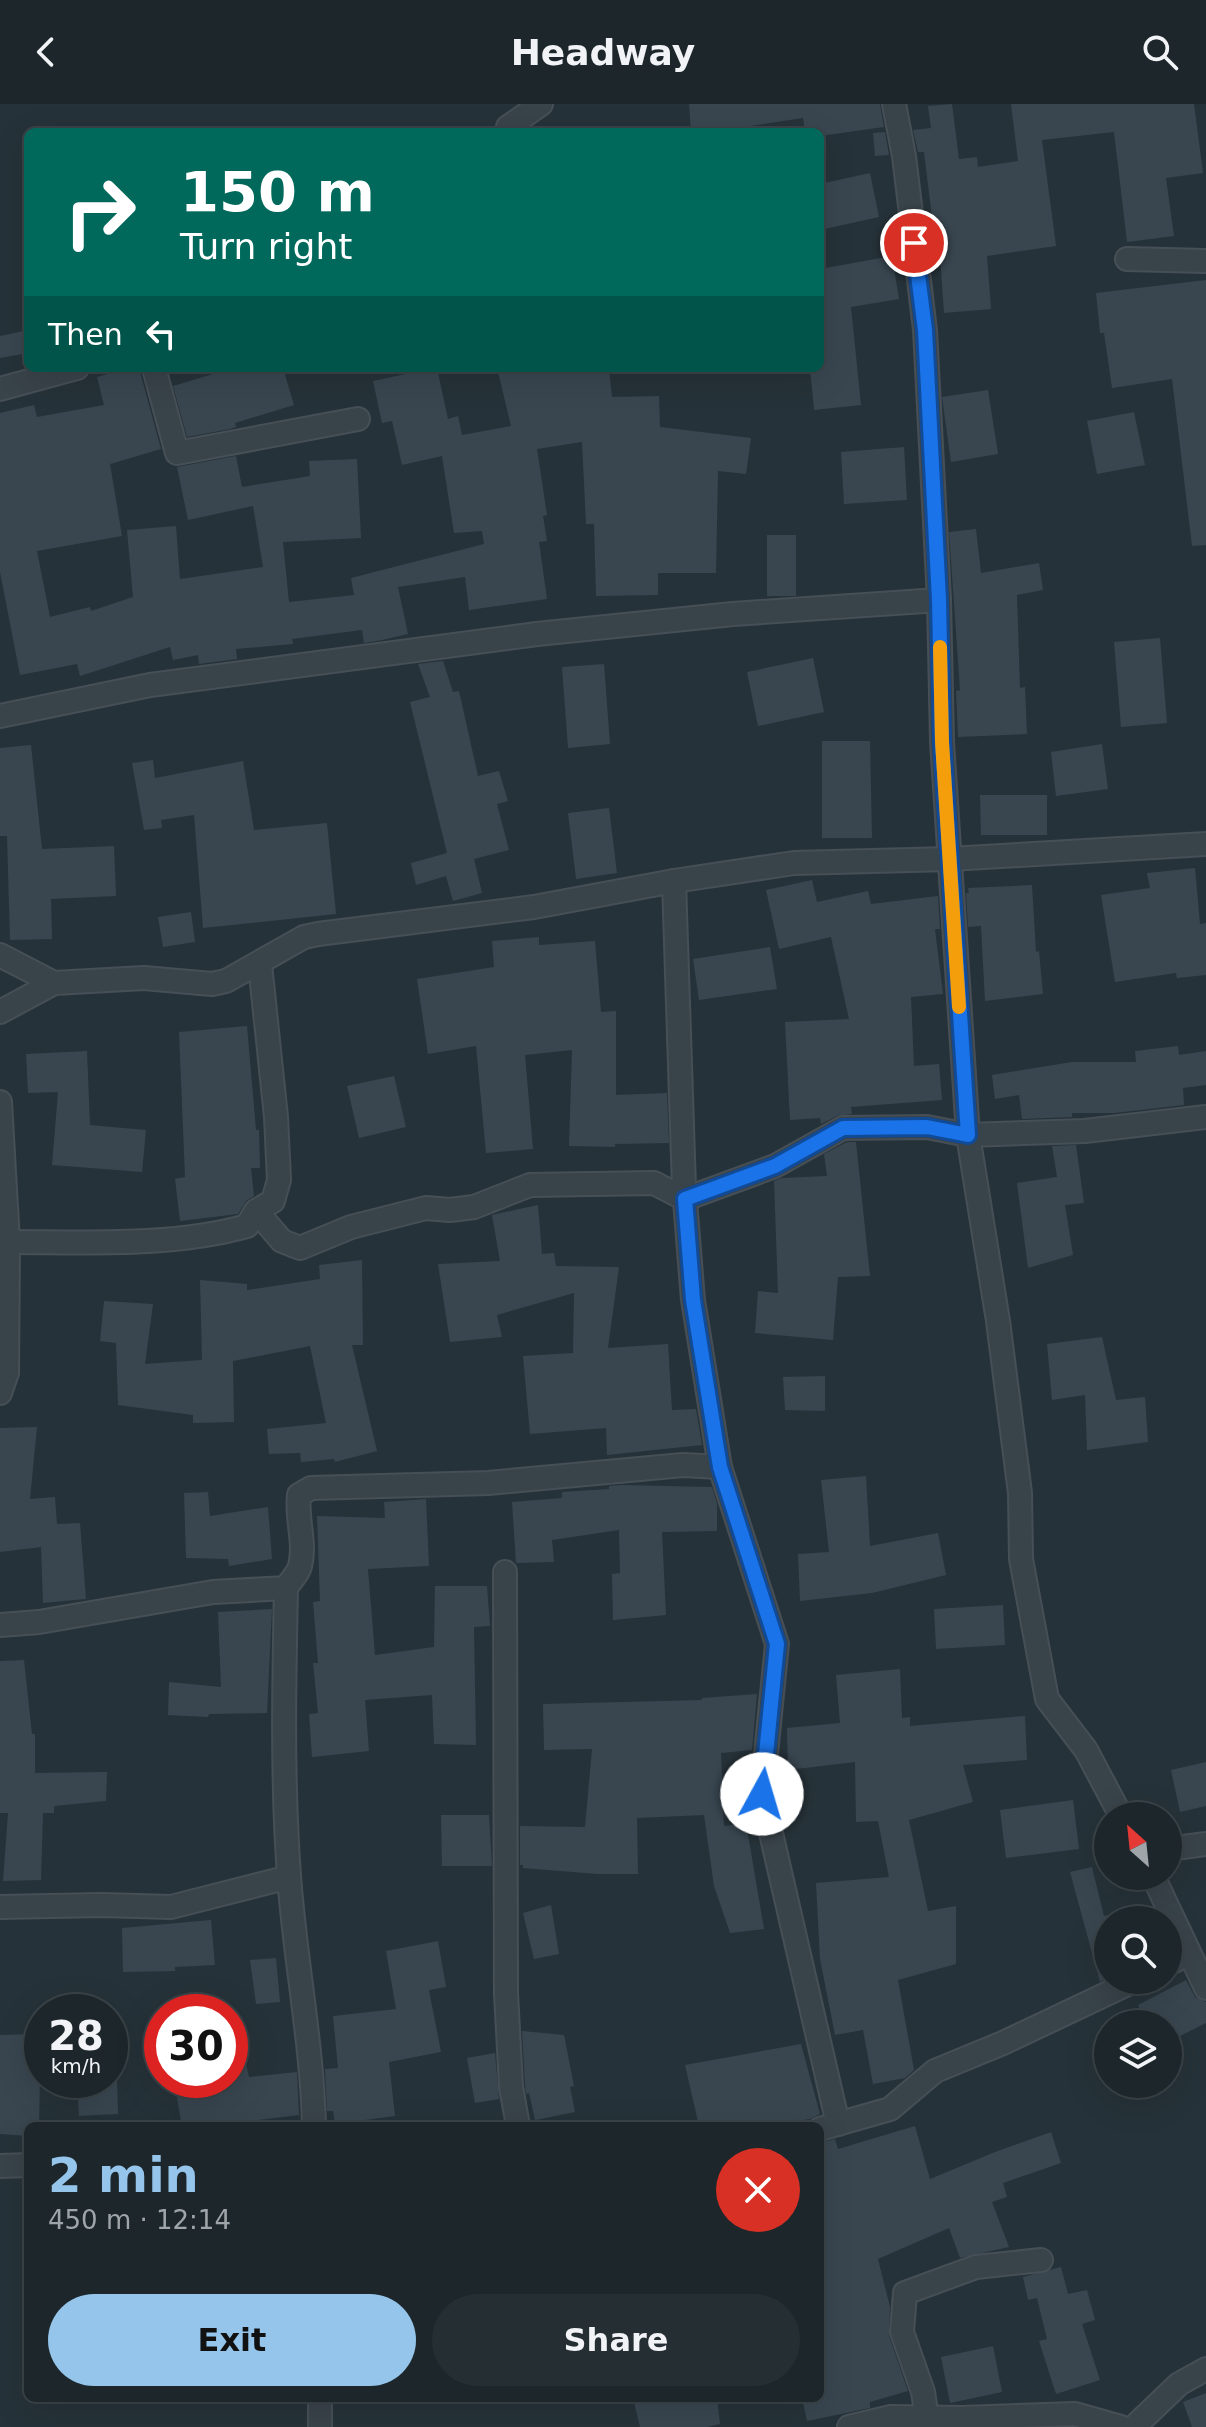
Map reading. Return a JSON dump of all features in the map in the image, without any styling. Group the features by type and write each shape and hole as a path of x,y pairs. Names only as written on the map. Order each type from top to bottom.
{"street":[{"path":"508,128 541,104"},
{"path":"894,104 904,156 925,330 939,600 942,742 968,1135 1020,1493 1021,1559 1047,1699 1086,1750 1114,1802"},
{"path":"1127,259 1206,261"},
{"path":"0,389 62,372"},
{"path":"155,372 177,453 358,419"},
{"path":"0,716 150,685 537,634 733,614 939,600"},
{"path":"0,1012 54,983 144,978 212,984 226,981 260,964 304,937 318,934 534,907 794,863 950,859 1206,844"},
{"path":"674,881 685,1199 693,1300 720,1467 777,1644 762,1794 829,2126 890,2109 935,2071 1106,1994"},
{"path":"0,955 54,983"},
{"path":"8,1242 111,1242 227,1232 247,1226 256,1211 273,1201 279,1180 276,1117 260,964"},
{"path":"0,1102 8,1242 7,1373 0,1393"},
{"path":"256,1211 282,1241 300,1248 351,1227 426,1208 450,1210 474,1207 530,1185 654,1183 685,1199 775,1166 843,1128 927,1127 968,1135 1085,1131 1206,1117"},
{"path":"314,2122 308,2031 289,1877 284,1703 286,1588 300,1569 302,1535 297,1513 299,1495 311,1488 488,1483 683,1465 720,1467"},
{"path":"505,1572 506,1993 511,2087 517,2122"},
{"path":"0,1625 39,1622 213,1592 286,1588"},
{"path":"1182,1847 1206,1844"},
{"path":"0,1907 171,1907 289,1877"},
{"path":"1159,1890 1206,1988"},
{"path":"1182,1957 1188,1954"},
{"path":"0,2166 24,2165"},
{"path":"927,2418 923,2392 902,2332 905,2293 976,2267 1041,2260"},
{"path":"1144,2423 1179,2384 1206,2369"},
{"path":"320,2402 320,2427"},
{"path":"849,2427 891,2417 1075,2414 1121,2427"}],"building":[{"path":"689,104 880,104 884,127 824,135 824,128 804,128 803,118 737,128 691,128"},
{"path":"952,104 959,159 977,157 978,167 1018,161 1011,104 1194,104 1203,173 1166,178 1174,236 1127,242 1114,132 1042,140 1056,246 987,256 991,309 944,313 939,242 935,242 924,152 918,152 913,130 931,128 928,106"},
{"path":"885,132 889,155 875,156 873,133"},
{"path":"870,173 879,217 824,229 824,183"},
{"path":"892,256 899,299 851,307 861,405 814,410 810,372 824,372 824,268"},
{"path":"1206,280 1206,545 1192,546 1172,379 1112,388 1104,333 1100,333 1096,293"},
{"path":"24,331 24,354 0,358 0,336"},
{"path":"115,372 140,372 161,449 110,464 122,536 37,551 50,617 90,607 91,611 133,597 127,530 176,526 180,579 263,567 253,506 188,520 177,467 236,456 242,487 310,476 309,461 357,459 361,538 283,542 289,602 354,595 351,578 484,544 482,531 454,533 442,456 402,465 392,421 382,423 373,381 415,372 438,372 448,419 458,416 462,435 511,426 498,372 609,372 612,397 659,396 660,427 751,438 746,474 718,471 716,573 658,573 658,595 596,596 594,524 586,524 582,442 537,449 547,515 543,516 547,541 539,542 547,599 469,610 465,577 398,587 408,634 382,640 364,643 362,630 292,639 293,644 236,649 237,659 199,664 198,655 173,660 170,647 80,676 77,664 20,675 0,572 0,413 34,405 37,417 104,405 97,377"},
{"path":"220,372 284,372 294,405 235,423 236,427 230,429 187,437 173,386"},
{"path":"988,390 998,454 951,462 942,397"},
{"path":"1134,412 1145,465 1097,474 1087,421"},
{"path":"904,447 907,500 844,504 841,452"},
{"path":"976,529 981,573 1039,563 1043,590 1017,595 1020,688 1025,687 1027,734 958,737 956,691 960,690 949,532"},
{"path":"767,535 796,535 796,596 767,596"},
{"path":"1160,638 1167,723 1121,727 1114,642"},
{"path":"813,658 824,712 758,726 747,672"},
{"path":"443,661 453,692 459,691 478,776 499,771 508,801 497,804 509,850 474,859 482,893 453,901 446,876 416,885 411,863 447,853 410,702 430,697 418,664"},
{"path":"604,664 610,744 568,748 562,667"},
{"path":"822,741 870,741 872,838 822,838"},
{"path":"1102,744 1108,789 1056,796 1051,752"},
{"path":"31,745 42,849 114,846 116,896 51,899 52,939 10,940 7,836 0,836 0,748"},
{"path":"153,760 155,778 243,761 254,830 327,823 336,914 203,928 194,815 161,820 162,828 144,830 132,763"},
{"path":"980,795 1047,795 1047,835 981,835"},
{"path":"609,808 617,873 576,879 568,813"},
{"path":"1195,868 1200,924 1206,923 1206,975 1177,978 1176,973 1115,982 1101,895 1150,888 1147,873"},
{"path":"812,880 817,902 868,891 871,904 938,896 940,929 935,929 943,994 911,997 914,1066 939,1064 942,1100 851,1107 852,1114 837,1116 821,1124 820,1118 790,1120 785,1022 849,1019 831,937 779,949 766,890"},
{"path":"1032,885 1036,952 1039,951 1043,994 985,1001 981,926 968,927 968,888"},
{"path":"191,912 195,942 163,947 158,917"},
{"path":"539,937 539,945 595,941 601,1012 616,1011 616,1095 667,1093 669,1143 569,1146 572,1050 525,1055 533,1149 486,1153 476,1046 428,1054 417,979 494,967 492,941"},
{"path":"770,947 777,989 699,1000 693,959"},
{"path":"247,1026 256,1130 259,1130 260,1168 251,1168 254,1196 246,1201 238,1214 180,1221 175,1179 185,1177 179,1032"},
{"path":"1178,1046 1179,1055 1206,1051 1206,1085 1183,1088 1184,1105 1022,1119 1019,1095 995,1099 992,1075 1072,1062 1136,1062 1135,1051"},
{"path":"87,1051 90,1125 146,1130 142,1172 52,1165 58,1092 28,1093 26,1054"},
{"path":"394,1076 406,1127 359,1138 347,1086"},
{"path":"847,1142 856,1142 870,1276 838,1277 833,1340 755,1333 758,1291 778,1293 774,1181 827,1176 824,1154"},
{"path":"1076,1145 1084,1203 1065,1205 1073,1255 1028,1268 1017,1183 1057,1177 1052,1146"},
{"path":"538,1205 542,1254 554,1253 556,1266 619,1267 608,1348 668,1344 672,1410 696,1409 702,1445 607,1455 606,1428 530,1434 523,1356 573,1353 574,1293 497,1315 502,1337 450,1342 438,1264 500,1261 492,1215"},
{"path":"362,1260 363,1345 352,1345 377,1451 335,1462 334,1459 301,1462 300,1453 269,1454 267,1429 326,1423 310,1346 233,1361 234,1422 193,1423 193,1415 118,1405 116,1343 100,1341 104,1301 153,1304 145,1364 202,1360 200,1280 247,1284 247,1290 320,1279 319,1265"},
{"path":"1102,1337 1116,1400 1145,1397 1148,1442 1087,1450 1085,1395 1052,1400 1047,1344"},
{"path":"825,1376 825,1411 785,1410 783,1377"},
{"path":"37,1427 30,1499 55,1497 57,1524 80,1523 86,1599 43,1603 41,1547 0,1552 0,1428"},
{"path":"866,1476 870,1546 938,1533 946,1575 872,1593 800,1601 798,1554 829,1552 821,1480"},
{"path":"609,1486 712,1487 717,1503 717,1531 662,1532 666,1615 613,1620 612,1574 620,1573 619,1530 552,1540 554,1562 516,1563 512,1502 562,1498 562,1492 609,1489"},
{"path":"208,1492 210,1516 268,1507 272,1559 229,1566 228,1559 186,1558 184,1493"},
{"path":"426,1499 429,1566 368,1569 375,1655 434,1647 435,1586 487,1586 490,1626 474,1627 476,1745 434,1744 432,1695 365,1700 369,1751 312,1757 309,1714 318,1713 313,1663 318,1663 313,1602 320,1601 317,1516 385,1518 384,1502"},
{"path":"1003,1605 1005,1645 936,1649 934,1609"},
{"path":"272,1609 267,1713 209,1714 208,1717 168,1715 169,1682 221,1687 218,1612"},
{"path":"24,1660 32,1734 35,1734 35,1773 107,1772 106,1801 54,1806 54,1813 43,1813 41,1880 3,1881 8,1813 0,1813 0,1661"},
{"path":"900,1669 902,1718 910,1717 910,1726 1025,1716 1027,1760 963,1765 973,1802 909,1820 928,1911 956,1906 956,1964 898,1980 914,2070 905,2078 873,2084 863,2030 835,2035 820,1959 816,1883 889,1877 878,1821 856,1822 855,1762 788,1770 787,1728 840,1723 836,1675"},
{"path":"757,1694 752,1750 721,1753 724,1826 746,1823 764,1929 730,1933 714,1886 704,1815 637,1818 638,1874 598,1874 523,1868 520,1865 520,1826 585,1827 592,1749 544,1750 543,1704 702,1700"},
{"path":"1206,1762 1206,1806 1182,1812 1182,1802 1178,1802 1171,1770"},
{"path":"1073,1800 1079,1849 1006,1858 1000,1810"},
{"path":"441,1815 489,1815 492,1866 442,1866"},
{"path":"1092,1867 1094,1890 1098,1890 1102,1906 1094,1906 1094,1960 1070,1872"},
{"path":"551,1905 559,1954 534,1959 523,1913"},
{"path":"211,1920 215,1965 175,1967 175,1971 123,1972 122,1928"},
{"path":"438,1941 446,1987 429,1990 441,2052 389,2062 395,2116 335,2122 333,2111 327,2111 325,2069 338,2068 333,2016 396,2009 386,1951"},
{"path":"276,1958 280,2002 256,2004 250,1960"},
{"path":"1186,1980 1195,1997 1206,2002 1206,2023 1182,2035 1182,2010 1140,2010 1138,2005 1159,1994 1182,1994 1182,1982"},
{"path":"522,2031 564,2035 574,2086 570,2087 575,2112 535,2120 529,2093 526,2094"},
{"path":"24,2034 24,2098 40,2098 39,2122 24,2122 24,2136 0,2134 0,2035"},
{"path":"801,2044 820,2114 792,2122 698,2122 685,2065"},
{"path":"495,2053 499,2099 475,2103 467,2058"},
{"path":"248,2072 249,2077 297,2072 299,2115 241,2122 181,2122 177,2098 248,2098"},
{"path":"78,2098 118,2098 118,2114 79,2116"},
{"path":"915,2126 930,2179 1051,2132 1061,2163 1003,2183 1007,2197 992,2202 1009,2247 960,2258 949,2228 878,2259 890,2307 889,2336 908,2391 870,2402 870,2408 807,2421 803,2402 824,2402 824,2142 835,2139 838,2149"},
{"path":"1061,2267 1068,2294 1087,2290 1095,2320 1082,2324 1100,2380 1056,2394 1039,2341 1047,2339 1037,2298 1028,2300 1023,2277"},
{"path":"993,2346 1002,2392 950,2403 941,2357"},
{"path":"1206,2393 1206,2427 1192,2427 1183,2402"},
{"path":"634,2402 717,2402 720,2424 707,2427 640,2427"}],"slow traffic":[{"path":"940,647 942,742 959,1007"}],"route":[{"path":"762,1794 777,1644 720,1467 693,1300 685,1199 775,1166 843,1128 927,1127 968,1135 942,742 939,600 925,330 914,243"}]}
